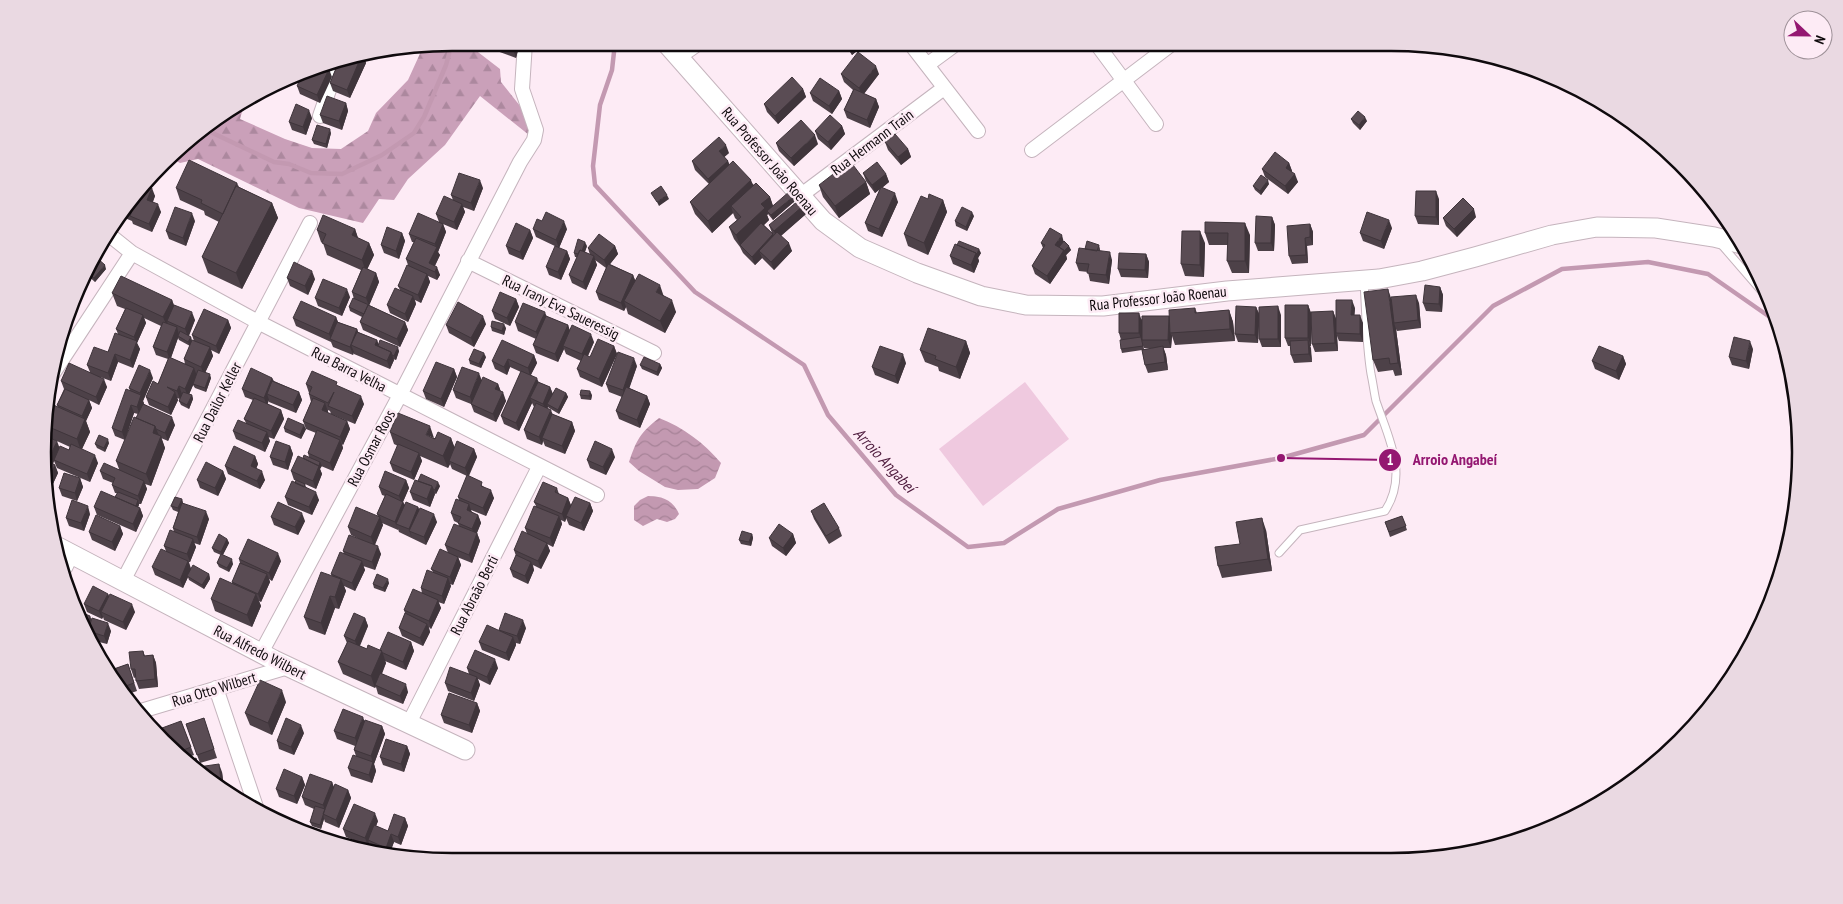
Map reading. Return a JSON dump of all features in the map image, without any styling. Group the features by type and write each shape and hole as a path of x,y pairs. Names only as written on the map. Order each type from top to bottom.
{"street":[{"name":"Rua Osmar Roos","path":"261,653 400,395 520,162 534,140 536,130 522,88 524,51"},
{"name":"Rua Professor João Roenau","path":"674,51 823,221 860,248 917,273 981,296 1026,305 1103,306 1227,291 1363,280 1422,271 1552,235 1596,227 1656,228 1732,241"},
{"path":"679,57 687,51"},
{"path":"917,51 978,130"},
{"path":"927,65 945,51"},
{"path":"1103,51 1156,124"},
{"path":"1032,150 1161,51"},
{"path":"320,116 336,69"},
{"name":"Rua Hermann Train","path":"800,196 944,88"},
{"name":"Rua Dailor Keller","path":"123,581 310,223"},
{"name":"Rua Barra Velha","path":"113,238 132,253 258,322 597,495"},
{"path":"62,359 132,253"},
{"name":"Rua Irany Eva Saueressig","path":"468,262 654,354"},
{"name":"Rua Abraão Berti","path":"409,723 539,467"},
{"name":"Rua Alfredo Wilbert","path":"65,556 123,581 288,667 465,750"},
{"name":"Rua Otto Wilbert","path":"146,710 288,667"},
{"path":"216,688 254,800"}],"lane":[{"path":"1714,237 1753,281"},
{"path":"1279,554 1300,530 1385,511 1393,499 1397,472 1391,440 1379,407 1371,372 1363,280"}],"green space":[{"path":"477,51 500,69 501,82 524,111 529,125 529,135 480,96 445,145 408,179 394,200 379,199 363,223 299,208 198,159 180,163 177,161 208,134 242,111 240,119 285,139 312,148 341,149 368,131 376,113 408,80 420,53"}],"shaded area":[{"path":"1025,382 1069,439 983,506 939,449"}],"water":[{"path":"659,418 685,431 700,442 721,463 715,478 698,489 678,490 665,487 639,471 629,462 640,437"},
{"path":"648,496 658,497 670,502 679,514 675,519 667,522 657,519 643,526 634,520 634,506"}],"building":[{"path":"858,52 876,66 859,88 841,74"},
{"path":"359,63 347,90 330,83 336,69"},
{"path":"328,71 317,95 297,86 299,82"},
{"path":"792,77 803,89 775,116 764,104"},
{"path":"820,78 839,91 829,106 810,93"},
{"path":"854,89 876,99 867,120 844,110"},
{"path":"327,96 346,103 339,121 320,115"},
{"path":"296,104 309,110 303,127 289,122"},
{"path":"1358,111 1365,117 1359,125 1351,119"},
{"path":"830,115 842,126 828,142 815,131"},
{"path":"801,120 815,135 791,158 776,143"},
{"path":"317,125 330,129 326,144 312,140"},
{"path":"895,134 908,149 898,157 885,142"},
{"path":"719,137 726,145 719,151 728,161 708,179 692,161"},
{"path":"1275,152 1289,163 1286,168 1295,174 1285,186 1262,169"},
{"path":"189,160 237,183 223,214 201,203 202,200 176,188"},
{"path":"733,161 751,180 708,221 690,202"},
{"path":"850,161 866,182 835,206 819,185"},
{"path":"877,162 886,174 872,185 863,173"},
{"path":"459,173 480,180 471,203 451,195"},
{"path":"1261,175 1268,180 1260,191 1253,186"},
{"path":"756,183 770,197 761,204 765,208 736,235 729,227 741,217 731,206"},
{"path":"236,186 272,203 236,273 202,257"},
{"path":"661,186 667,195 657,202 651,193"},
{"path":"881,187 895,193 879,229 865,223"},
{"path":"152,188 147,200 158,204 149,224 130,216 134,208"},
{"path":"790,191 794,196 771,215 767,211"},
{"path":"1416,191 1436,191 1436,217 1415,216"},
{"path":"929,194 943,200 924,243 904,234 921,196 928,199"},
{"path":"444,196 462,204 454,222 436,214"},
{"path":"1463,198 1474,209 1454,229 1443,218"},
{"path":"798,201 803,206 774,231 769,225"},
{"path":"175,207 192,213 183,238 166,231"},
{"path":"962,207 972,212 966,227 955,221"},
{"path":"546,212 564,221 556,240 533,229 537,219 542,221"},
{"path":"1367,212 1389,220 1381,241 1360,233"},
{"path":"418,213 443,224 435,244 409,234"},
{"path":"323,215 355,229 352,235 369,243 362,260 322,243 326,234 317,230"},
{"path":"1256,216 1272,217 1271,243 1255,243"},
{"path":"1205,222 1245,223 1245,261 1227,261 1228,233 1205,233"},
{"path":"516,223 530,230 520,252 506,246"},
{"path":"761,223 773,234 752,257 740,245"},
{"path":"1310,224 1310,237 1305,238 1306,255 1289,256 1287,226"},
{"path":"387,227 402,233 396,251 381,245"},
{"path":"1050,228 1062,235 1055,245 1064,250 1047,276 1032,266 1045,245 1041,243"},
{"path":"1182,231 1200,231 1200,265 1181,264"},
{"path":"777,232 789,243 771,262 759,251"},
{"path":"599,234 615,246 604,260 588,248"},
{"path":"416,238 437,247 429,263 437,267 435,272 406,259"},
{"path":"578,239 585,242 582,251 580,250 578,254 574,253"},
{"path":"959,241 979,249 977,254 957,245"},
{"path":"1064,241 1069,246 1064,251 1059,247"},
{"path":"1087,241 1099,245 1097,251 1085,249"},
{"path":"955,244 976,253 971,265 950,256"},
{"path":"555,246 567,251 558,272 546,267"},
{"path":"1079,248 1110,252 1106,275 1087,273 1089,264 1076,263"},
{"path":"580,250 594,256 583,282 569,275"},
{"path":"1119,253 1146,254 1145,270 1118,269"},
{"path":"100,261 105,265 94,278 92,277"},
{"path":"294,262 312,271 305,286 287,278"},
{"path":"608,264 633,275 621,303 596,292"},
{"path":"407,265 427,274 418,295 398,286"},
{"path":"363,267 376,273 366,298 352,292"},
{"path":"639,274 660,285 656,292 672,300 660,321 624,301"},
{"path":"121,276 172,300 163,317 112,293"},
{"path":"323,279 347,289 339,308 315,298"},
{"path":"1425,285 1440,287 1439,304 1423,303"},
{"path":"395,288 413,296 405,314 387,305"},
{"path":"1388,289 1398,363 1390,364 1389,358 1373,360 1364,292"},
{"path":"500,292 516,299 507,318 492,311"},
{"path":"1416,295 1418,320 1394,323 1391,297"},
{"path":"353,298 369,305 364,314 349,307"},
{"path":"1336,300 1352,300 1351,315 1360,315 1360,334 1336,333"},
{"path":"301,301 336,317 329,334 293,318"},
{"path":"458,302 483,316 471,338 446,325"},
{"path":"523,303 545,312 536,332 515,322"},
{"path":"174,305 192,312 185,329 167,321"},
{"path":"368,305 405,322 397,339 360,322"},
{"path":"1285,305 1308,305 1308,338 1285,338"},
{"path":"1236,306 1256,307 1255,335 1235,334"},
{"path":"1278,306 1278,339 1259,339 1259,307"},
{"path":"126,308 143,315 134,337 116,329"},
{"path":"1195,308 1195,313 1229,310 1230,329 1170,333 1169,310"},
{"path":"204,309 228,320 216,346 192,335"},
{"path":"1333,311 1335,343 1312,344 1311,312"},
{"path":"1119,313 1139,313 1139,333 1119,333"},
{"path":"546,316 568,325 555,354 533,345"},
{"path":"1142,316 1169,316 1168,340 1142,340"},
{"path":"492,321 504,324 502,331 491,327"},
{"path":"163,322 177,327 167,352 153,347"},
{"path":"337,322 357,329 350,347 330,339"},
{"path":"572,325 591,334 582,354 563,346"},
{"path":"928,328 966,341 956,367 935,359 936,356 920,350"},
{"path":"180,331 191,337 188,342 178,336"},
{"path":"357,332 377,340 375,345 391,352 387,361 351,345"},
{"path":"115,333 137,341 130,360 115,354 108,373 87,365 94,347 108,352"},
{"path":"1141,337 1143,346 1121,349 1120,340"},
{"path":"1734,337 1750,341 1746,361 1729,357"},
{"path":"598,339 614,346 599,379 577,369 584,354 590,357"},
{"path":"192,340 210,347 201,367 184,359"},
{"path":"380,340 398,347 394,356 391,352 378,346"},
{"path":"502,340 534,355 528,368 508,359 504,367 492,361"},
{"path":"1308,340 1309,354 1291,355 1290,341"},
{"path":"880,346 903,354 895,376 872,367"},
{"path":"1163,346 1165,362 1145,365 1142,350"},
{"path":"1599,346 1623,356 1616,371 1592,361"},
{"path":"474,349 484,353 479,364 469,360"},
{"path":"618,352 634,358 623,390 606,384"},
{"path":"169,357 194,368 185,389 179,386 177,391 167,387 175,392 168,407 146,397 153,381 158,384"},
{"path":"644,357 660,364 657,372 640,365"},
{"path":"436,362 454,369 441,399 423,391"},
{"path":"69,363 104,379 96,397 61,381"},
{"path":"139,365 150,370 140,393 129,388"},
{"path":"462,367 479,373 470,397 453,390"},
{"path":"251,368 272,378 264,398 242,389"},
{"path":"198,370 210,374 205,388 193,384"},
{"path":"312,371 337,382 336,385 361,396 352,416 328,406 334,392 328,403 309,394 312,387 306,384"},
{"path":"521,371 537,378 516,423 501,416"},
{"path":"483,377 498,384 495,389 503,392 493,414 471,404"},
{"path":"272,381 299,392 293,405 267,394"},
{"path":"538,382 550,387 543,404 530,398"},
{"path":"626,387 647,396 637,420 616,411"},
{"path":"556,388 566,393 558,410 547,404"},
{"path":"65,389 89,400 82,416 57,405"},
{"path":"126,389 141,395 137,407 131,405 122,432 112,428"},
{"path":"581,390 590,391 589,396 580,395"},
{"path":"183,392 192,395 187,405 179,401"},
{"path":"254,398 281,410 271,431 244,419"},
{"path":"313,398 325,403 322,410 347,421 340,437 303,421"},
{"path":"536,403 551,410 539,437 524,430"},
{"path":"143,404 172,417 165,433 156,429 155,426 136,418"},
{"path":"54,405 85,419 77,439 52,428"},
{"path":"398,413 430,426 426,435 435,439 438,432 451,438 443,456 390,432"},
{"path":"552,414 572,422 562,446 542,438"},
{"path":"134,417 155,426 153,433 161,436 146,474 116,461"},
{"path":"288,418 304,425 300,435 284,428"},
{"path":"238,420 267,432 262,443 233,431"},
{"path":"317,430 340,440 330,463 308,453"},
{"path":"99,435 108,439 104,448 95,444"},
{"path":"52,439 57,441 51,454"},
{"path":"276,441 290,446 285,462 270,457"},
{"path":"457,441 474,449 465,468 449,461"},
{"path":"595,441 612,449 603,467 587,460"},
{"path":"71,444 95,455 87,474 54,460 60,446 69,450"},
{"path":"398,444 419,453 411,472 390,463"},
{"path":"234,446 255,456 251,466 262,471 257,481 225,466"},
{"path":"304,455 320,462 319,466 303,458"},
{"path":"298,456 319,466 313,481 291,471"},
{"path":"206,462 223,471 215,488 197,480"},
{"path":"51,463 55,465 52,472"},
{"path":"104,463 144,481 138,496 112,485 115,478 100,471"},
{"path":"385,471 406,480 399,496 379,487"},
{"path":"64,473 80,478 75,493 59,488"},
{"path":"421,474 438,482 435,490 432,486 418,481"},
{"path":"467,475 482,482 481,486 491,490 483,508 458,497"},
{"path":"296,480 305,484 304,487 295,483"},
{"path":"415,480 432,486 427,499 410,492"},
{"path":"292,481 316,492 309,507 285,497"},
{"path":"543,482 557,488 555,492 568,498 562,514 534,502"},
{"path":"101,491 140,508 133,524 94,507"},
{"path":"118,492 138,500 136,506 115,497"},
{"path":"386,494 403,502 395,522 377,514"},
{"path":"175,497 182,499 178,508 171,506"},
{"path":"575,497 590,503 581,523 566,516"},
{"path":"456,499 469,504 467,510 478,515 472,529 458,523 461,517 451,513"},
{"path":"72,500 88,506 81,523 66,518"},
{"path":"278,502 302,513 295,527 271,517"},
{"path":"406,502 418,507 409,529 396,524"},
{"path":"182,503 206,511 197,537 173,528"},
{"path":"824,503 839,528 826,536 811,511"},
{"path":"534,506 559,516 550,538 525,528"},
{"path":"356,507 380,517 371,537 348,527"},
{"path":"420,508 434,514 424,537 409,531"},
{"path":"96,515 120,526 112,542 89,532"},
{"path":"1402,516 1406,526 1389,532 1385,522"},
{"path":"1262,518 1268,559 1218,566 1215,547 1240,544 1236,522"},
{"path":"454,524 477,533 469,555 445,545"},
{"path":"779,524 793,534 783,548 769,538"},
{"path":"170,530 193,539 187,554 164,546"},
{"path":"522,531 547,543 538,561 514,550"},
{"path":"742,531 752,534 749,542 739,540"},
{"path":"219,534 227,539 221,552 212,548"},
{"path":"349,535 378,546 372,562 343,551"},
{"path":"248,539 278,553 269,573 239,559"},
{"path":"161,549 188,561 180,580 152,567"},
{"path":"440,549 458,557 450,577 431,569"},
{"path":"340,552 362,561 352,583 331,574"},
{"path":"221,554 232,559 227,568 217,563"},
{"path":"516,555 531,562 525,576 510,569"},
{"path":"240,563 267,574 258,594 232,582"},
{"path":"193,565 209,574 202,585 187,576"},
{"path":"427,570 448,578 442,596 421,588"},
{"path":"321,572 341,579 335,597 330,596 321,623 304,617"},
{"path":"377,574 388,579 383,588 373,584"},
{"path":"220,578 256,594 247,615 211,599"},
{"path":"93,586 108,594 99,611 84,604"},
{"path":"413,589 438,600 429,621 404,610"},
{"path":"110,594 132,604 123,622 101,612"},
{"path":"354,613 365,618 355,641 344,636"},
{"path":"405,613 427,624 420,638 399,628"},
{"path":"505,613 523,620 517,636 499,630"},
{"path":"92,618 108,623 104,636 95,633 90,623"},
{"path":"487,625 513,637 506,653 479,642"},
{"path":"388,632 411,642 403,662 380,650"},
{"path":"348,641 367,649 368,645 382,651 371,676 338,662"},
{"path":"475,650 495,659 487,677 467,668"},
{"path":"143,651 144,656 153,655 155,679 136,681 135,669 131,669 129,652"},
{"path":"128,664 134,683 127,686 115,669"},
{"path":"450,667 477,677 471,693 445,683"},
{"path":"380,673 406,684 400,696 375,685"},
{"path":"260,680 282,690 268,723 245,713"},
{"path":"449,693 477,703 469,725 441,715"},
{"path":"343,709 363,717 355,738 334,731"},
{"path":"204,718 214,749 197,755 186,724"},
{"path":"286,718 301,725 291,747 277,741"},
{"path":"365,720 382,726 371,756 354,750"},
{"path":"181,721 191,747 184,750 162,728"},
{"path":"386,739 407,746 401,764 380,757"},
{"path":"353,755 373,762 369,775 348,768"},
{"path":"219,764 221,779 208,770 204,766"},
{"path":"284,769 302,777 294,796 276,789"},
{"path":"310,774 332,782 323,805 302,797"},
{"path":"335,784 348,790 336,820 323,814"},
{"path":"354,804 375,813 365,838 343,829"},
{"path":"315,806 325,809 320,825 310,822"},
{"path":"394,814 405,818 398,837 391,834 386,847 368,840 374,825 388,831"}],"waterway":[{"name":"Arroio Angabeí","path":"211,132 274,162 289,164 311,173 342,174 382,155 414,133 424,117 446,65 450,51"},
{"name":"Arroio Angabeí","path":"614,51 612,70 600,105 593,166 595,185 695,292 804,365 828,415 896,495 968,547 1004,543 1058,509 1160,480 1281,458 1364,435 1493,306 1562,269 1648,262 1708,274 1767,315"}],"place":[{"name":"Arroio Angabeí","path":"1281,458"}]}
